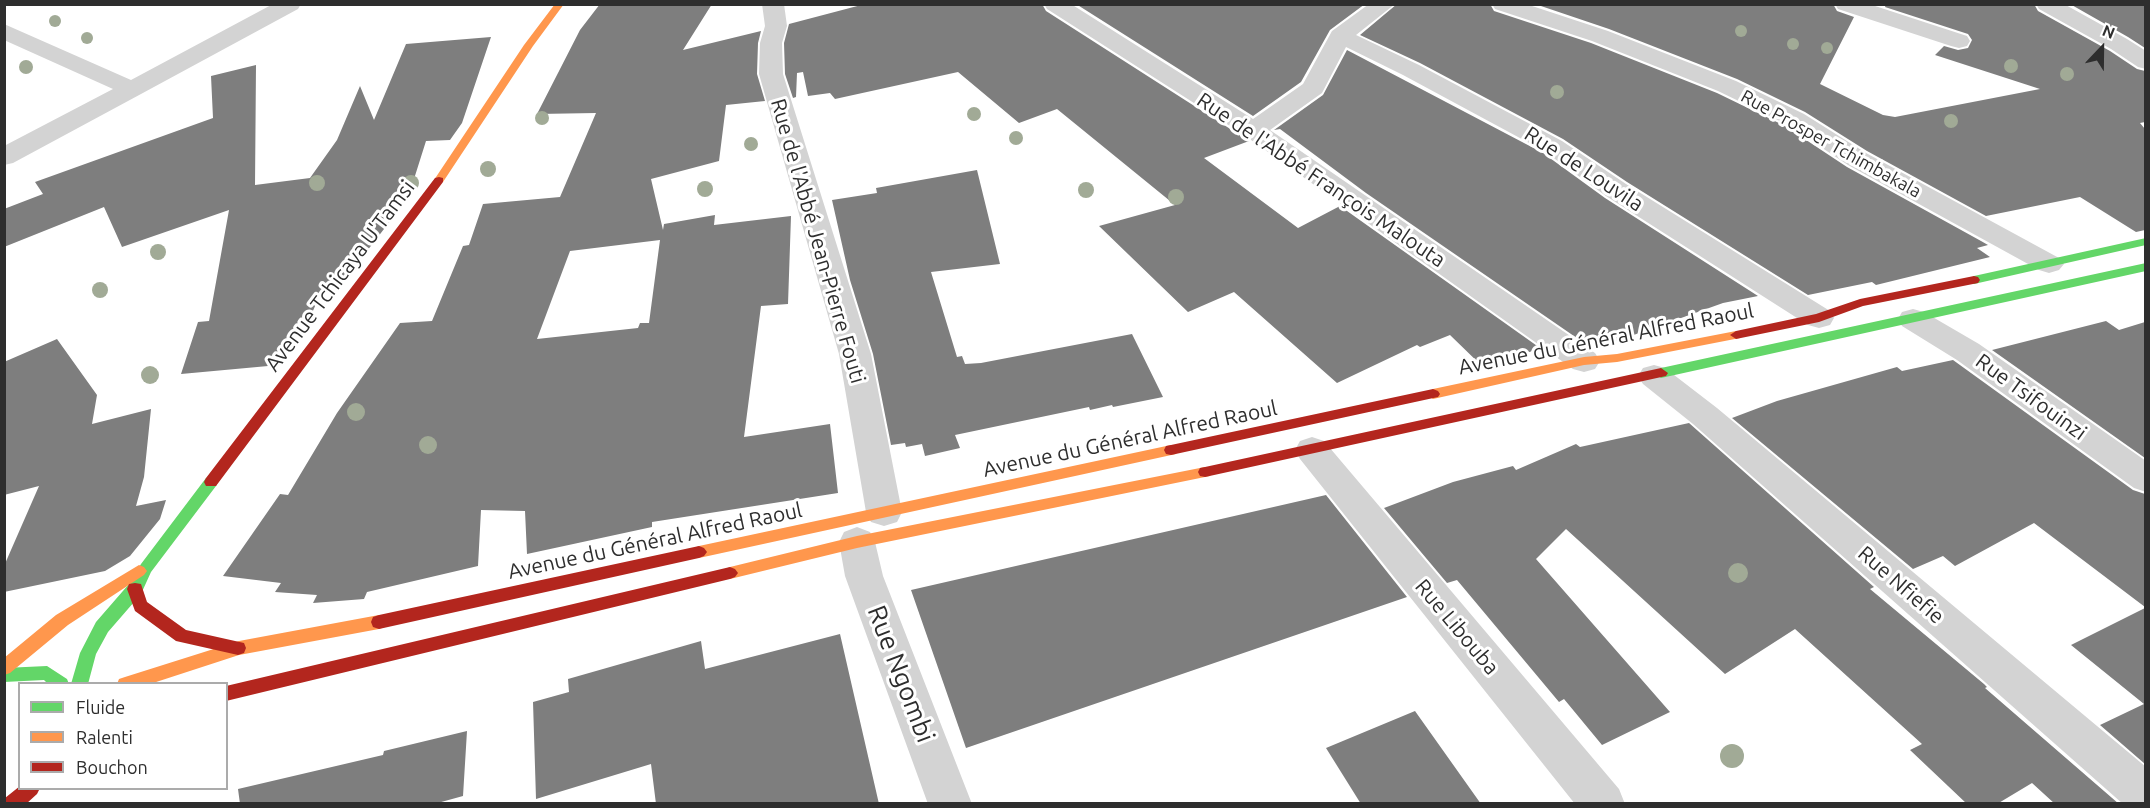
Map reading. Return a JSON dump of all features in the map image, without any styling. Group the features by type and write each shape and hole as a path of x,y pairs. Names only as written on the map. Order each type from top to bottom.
{"street":[{"path":"4,157 290,4"},
{"name":"Avenue Tchicaya U'Tamsi","path":"146,568 445,172 529,45 560,4"},
{"name":"Rue de l'Abbé Jean-Pierre Fouti","path":"773,4 776,26 771,44 771,74 855,354 884,513"},
{"name":"Rue de l'Abbé François Malouta","path":"1055,4 1253,130 1584,362"},
{"path":"1253,130 1313,88 1340,36 1384,4"},
{"name":"Rue Prosper Tchimbakala","path":"1503,4 1600,36 1727,86 1795,119 1857,159 2049,264"},
{"path":"1846,4 1959,41"},
{"path":"2047,4 2119,44 2145,62"},
{"path":"4,31 132,89"},
{"name":"Rue de Louvila","path":"1340,36 1420,75 1553,146 1616,190 1819,318"},
{"name":"Avenue du Général Alfred Raoul","path":"131,682 239,648 324,634 1584,362 1617,358 1819,318 1860,303 2049,264 2145,241"},
{"path":"228,694 857,542 1312,450 2145,267"},
{"name":"Rue Tsifouinzi","path":"1913,319 1968,352 2145,479"},
{"name":"Rue Nfiefie","path":"1654,376 1714,423 2145,795"},
{"name":"Rue Libouba","path":"1312,450 1603,804"},
{"name":"Rue Ngombi","path":"857,542 864,576 950,804"},
{"path":"80,682 88,653 102,627 135,589 146,568"},
{"path":"4,668 62,620 146,568"},
{"path":"135,589 141,606 182,636 239,648"},
{"path":"4,675 47,674 58,682"},
{"path":"11,804 30,790"}],"building":[{"path":"600,4 712,4 683,50 761,31 758,43 757,74 765,101 726,105 719,161 651,179 663,230 664,224 715,215 714,225 791,216 788,304 761,306 744,437 830,424 838,493 652,522 652,527 527,554 525,511 481,510 478,566 367,592 364,599 313,603 317,595 275,592 281,583 223,576 280,494 288,495 337,413 400,323 432,321 463,246 469,245 483,204 560,197 596,113 537,114 580,30","holes":["660,240 649,323 640,323 638,328 537,339 570,251"]},
{"path":"865,4 1042,4 1046,11 1249,141 1204,158 1298,228 1340,206 1540,348 1485,369 1450,335 1420,347 1417,345 1337,383 1234,292 1188,312 1099,226 1175,205 1057,109 1019,123 958,72 835,99 830,93 808,96 803,72 797,73 796,97 793,98 785,74 784,43 789,24"},
{"path":"1076,4 1365,4 1330,30 1301,82 1253,116"},
{"path":"1397,4 1490,4 1494,11 1591,43 1717,93 1785,126 1847,167 1988,245 1977,248 1990,257 1876,285 1872,282 1808,295 1627,182 1563,139 1420,63 1360,35"},
{"path":"1535,4 1833,4 1837,11 1854,17 1820,84 1883,115 1895,117 2040,89 1935,55 1944,46 1958,50 1968,48 1972,40 1968,34 1885,7 1886,4 2034,4 2038,11 2110,51 2137,69 2145,71 2145,122 2140,123 2145,129 2145,230 2136,232 2080,197 1986,216 1867,151 1805,112 1737,79 1609,29"},
{"path":"2070,4 2145,4 2145,48 2128,37"},
{"path":"491,37 462,123 450,140 426,141 408,198 343,282 325,283 303,334 279,365 181,374 198,322 209,321 229,210 122,247 104,207 4,247 4,209 43,194 35,182 213,118 211,76 256,65 255,185 310,178 337,140 360,86 374,120 406,44"},
{"path":"1347,50 1543,153 1605,198 1758,296 1723,303 1614,342 1609,337 1587,345 1366,193 1280,129 1274,130 1323,95"},
{"path":"977,170 1000,264 931,272 957,357 962,356 965,364 981,363 1132,334 1163,397 1113,407 1112,405 1090,410 1089,407 955,435 960,448 925,456 922,444 906,447 905,443 891,445 873,354 850,280 832,200 877,193 876,188"},
{"path":"2106,321 2119,330 2145,322 2145,458 1992,350"},
{"path":"57,339 97,395 92,424 151,409 144,477 136,506 166,500 160,519 130,556 105,571 4,592 4,566 39,486 4,495 4,362"},
{"path":"1953,360 2133,490 2145,494 2145,607 2034,523 1955,566 1943,556 1913,569 1732,418 1777,401 1897,367 1902,371"},
{"path":"1689,423 1874,587 1870,589 1984,684 1987,687 1985,688 2119,804 2055,804 2032,783 1997,804 1967,804 1910,750 1922,744 1795,629 1725,674 1566,529 1536,559 1670,712 1602,745 1564,699 1559,702 1457,580 1447,583 1384,508 1453,482 1513,466 1516,470 1576,444 1580,447"},
{"path":"1326,495 1407,597 966,748 911,590"},
{"path":"2145,608 2145,764 2100,725 2144,704 2071,645"},
{"path":"840,634 879,804 656,804 651,764 536,799 533,702 569,692 568,679 701,641 705,669"},
{"path":"1415,711 1481,804 1361,804 1326,748"},
{"path":"467,731 463,796 434,804 240,804 238,789 383,755 384,751"}],"traffic: fast":[{"path":"1974,280 2146,241"},
{"path":"1661,373 2146,267"},
{"path":"80,682 88,653 102,627 135,589 146,568 211,482"},
{"path":"4,675 47,673 58,682"}],"traffic: slow":[{"path":"439,180 529,45 560,4"},
{"path":"1433,394 1584,361 1617,358 1736,335"},
{"path":"699,552 1171,450"},
{"path":"730,573 857,542 1205,472"},
{"path":"4,668 62,620 139,571"},
{"path":"131,682 239,648 379,622"}],"traffic: jam":[{"path":"211,482 439,180"},
{"path":"1736,335 1819,318 1860,303 1974,280"},
{"path":"1205,472 1661,373"},
{"path":"1171,450 1433,394"},
{"path":"379,622 699,552"},
{"path":"228,694 730,573"},
{"path":"135,589 141,606 182,636 238,648"},
{"path":"11,804 28,790"}]}
